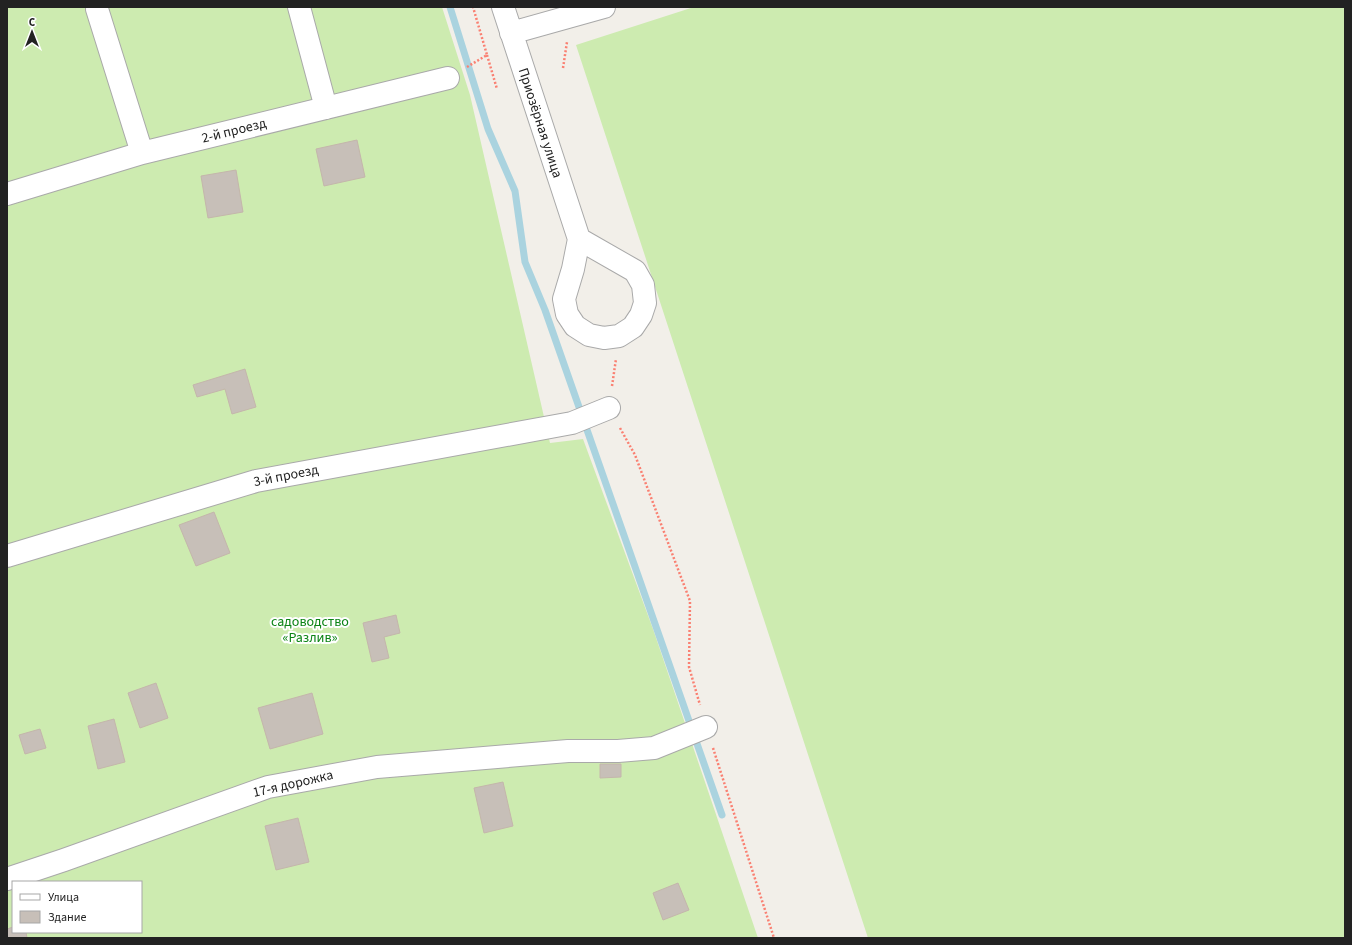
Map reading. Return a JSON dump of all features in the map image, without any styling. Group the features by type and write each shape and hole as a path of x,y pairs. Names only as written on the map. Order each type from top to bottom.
{"street":[{"path":"299,7 326,108"},
{"name":"Приозёрная улица","path":"503,7 579,239"},
{"path":"511,33 604,7"},
{"path":"97,9 142,153"},
{"name":"2-й проезд","path":"7,194 142,153 448,78"},
{"path":"579,239 635,271 643,285 645,303 641,315 633,327 620,336 604,338 589,335 575,326 567,314 564,299 573,269 579,239"},
{"name":"3-й проезд","path":"7,556 256,481 572,423 609,408"},
{"name":"17-я дорожка","path":"7,879 268,787 377,767 568,751 618,751 654,748 696,731"}],"path":[{"path":"473,7 497,89"},
{"path":"563,68 567,42"},
{"path":"474,63 488,55"},
{"path":"620,336 609,408 635,455 690,601 689,667 696,731 774,938"}],"green space":[{"name":"садоводство «Разлив»","path":"7,7 442,7 470,95 550,443 583,439 653,629 758,938 7,938"},
{"path":"694,7 1345,7 1345,938 868,938 576,45"}],"building":[{"path":"357,140 365,177 324,186 316,149"},
{"path":"236,170 243,212 208,218 201,176"},
{"path":"245,369 256,407 232,414 225,389 197,397 193,385"},
{"path":"214,512 230,553 196,566 179,525"},
{"path":"396,615 400,633 384,637 389,658 372,662 363,623"},
{"path":"156,683 168,718 140,728 128,693"},
{"path":"312,693 323,734 270,749 258,708"},
{"path":"114,719 125,762 98,769 88,726"},
{"path":"40,729 46,748 25,754 19,735"},
{"path":"600,764 621,764 621,777 600,778"},
{"path":"503,782 513,826 484,833 474,788"},
{"path":"298,818 309,862 276,870 265,826"},
{"path":"678,883 689,910 663,920 653,893"},
{"path":"12,927 12,933 26,933 27,938 7,938 7,929"}],"waterway":[{"path":"450,7 488,129 515,191 525,262 545,310 722,815"}]}
